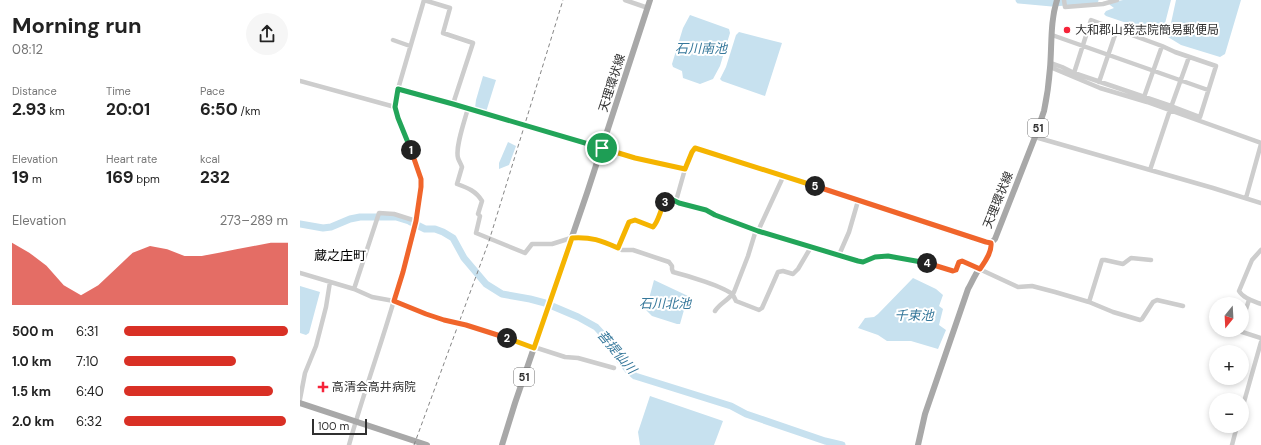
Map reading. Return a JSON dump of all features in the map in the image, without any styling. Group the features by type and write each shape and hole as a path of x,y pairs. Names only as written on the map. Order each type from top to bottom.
{"main road":[{"name":"天理環状線","path":"502,445 650,0"},
{"name":"天理環状線","path":"918,445 925,414 968,289 977,272 984,264 992,247 991,243 994,239 1035,137 1047,98 1056,3"},
{"path":"300,403 427,445"}],"street":[{"path":"349,445 403,272 416,221 421,179 395,107 398,89 424,0 450,8 443,32 473,43 453,104"},
{"path":"625,0 648,8"},
{"path":"1064,0 1065,7 1103,4 1117,0"},
{"path":"1051,65 1100,88 1200,117 1216,66 1092,20 1074,73"},
{"path":"1099,82 1118,29"},
{"path":"1052,35 1208,90"},
{"path":"393,40 410,46"},
{"path":"1144,97 1162,46"},
{"path":"1150,170 1170,108 1189,57"},
{"path":"1051,65 1062,67 1074,73 1144,97 1261,143 1246,198"},
{"path":"300,81 395,107"},
{"path":"398,89 468,108 635,158 685,169"},
{"path":"468,108 460,141 458,158 462,167 457,184 469,188 478,194 482,201 478,214 480,219 476,233 525,253 532,244 552,244 572,238 596,239 622,250 633,250 669,262 672,266 673,272 708,283 733,295 736,301 759,310 762,308 778,272 783,271 793,274 798,269 812,247"},
{"path":"1035,137 1261,203"},
{"path":"676,201 685,169 695,148 908,216 921,222 991,243"},
{"path":"715,311 718,306 733,295 757,231 783,177"},
{"path":"618,248 629,222 635,220 653,227 656,224 665,202 671,199 689,206 706,210 757,231 863,262 875,257 888,256 953,271 956,270 959,262 962,261 1018,287 1032,286 1089,302 1113,312 1140,320 1153,302 1157,300 1183,306"},
{"path":"839,255 849,232 858,201"},
{"path":"354,289 380,213 394,214 416,221"},
{"path":"1245,297 1239,291 1252,260 1261,250"},
{"path":"1089,302 1102,260 1120,264 1125,264 1131,258 1151,260"},
{"path":"300,273 372,296 394,301 426,314 466,325 534,348 564,357 578,358 614,368"},
{"path":"300,399 305,373 316,346 326,307 330,282"},
{"path":"1249,300 1261,304"},
{"path":"1249,334 1261,338"},
{"path":"1247,393 1261,342"},
{"path":"1232,445 1235,433"}],"water":[{"path":"1123,0 1171,0 1162,35 1104,14 1106,11 1114,8 1109,3"},
{"path":"1176,0 1241,0 1225,54 1220,57 1181,45 1168,37"},
{"name":"石川南池","path":"690,15 729,29 730,33 720,66 713,79 700,84 683,78 682,71 673,67 672,64 683,28"},
{"name":"石川南池","path":"739,32 782,43 765,96 720,79 726,67 736,35"},
{"path":"483,76 496,80 486,112 475,108"},
{"path":"508,142 516,146 509,165 499,169 499,163"},
{"name":"千束池","path":"913,278 936,289 943,295 939,306 943,309 939,325 946,330 938,349 911,341 887,341 878,335 858,328 865,318 874,317 878,314"},
{"name":"石川北池","path":"654,280 688,296 680,324 652,316 646,310"},
{"path":"300,286 320,292 309,333 306,335 300,333"},
{"path":"650,396 723,421 714,445 640,445 638,432"}],"waterway":[{"path":"1019,0 1052,3 1095,0"},
{"name":"菩提仙川","path":"300,224 323,228 331,227 350,219 360,217 396,217 409,221 425,229 435,229 443,232 453,238 464,258 486,284 502,294 545,303 578,317 596,327 608,340 619,359 635,376 731,406 746,414 825,441 842,445"}],"railway":[{"path":"414,445 489,241 563,0"}],"place":[{"name":"大和郡山発志院簡易郵便局","path":"1067,30"},
{"name":"高清会高井病院","path":"323,387"}],"district":[{"name":"蔵之庄町","path":"340,255"}],"route":[{"path":"398,89 602,148 635,158 685,169 695,148 908,216 921,222 991,243 992,247 980,269 962,261 959,262 956,270 953,271 925,263 888,256 875,257 863,262 758,231 715,215 706,210 679,203 671,199 665,202 656,224 653,227 635,220 629,222 618,248 601,240 572,238 534,348 466,325 426,314 394,301 416,221 421,187 421,179 410,145 398,118 395,107 398,89"}]}
